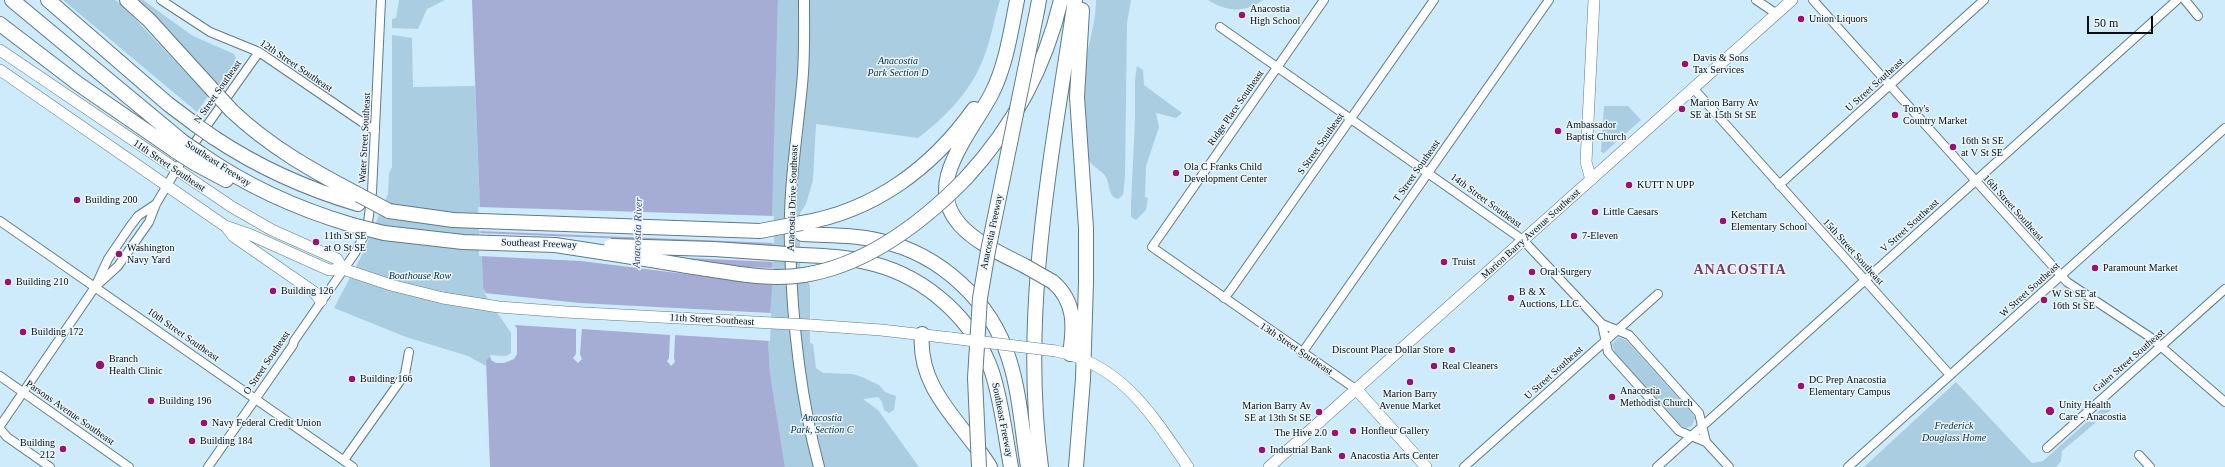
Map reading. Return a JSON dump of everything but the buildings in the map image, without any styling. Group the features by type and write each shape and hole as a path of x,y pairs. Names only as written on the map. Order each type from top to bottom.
{"highway":[{"name":"Southeast Freeway","path":"12,0 180,147 198,159 268,194 313,213 352,225 384,233 463,242 722,249 802,254 857,260 888,268 923,286 953,311 974,336 991,371 1000,401 1011,467"},
{"name":"Southeast Freeway","path":"48,0 168,104 213,137 244,157 287,178 389,211 464,220 760,231 802,228 895,244 938,266 969,291 989,316 1006,349 1014,375 1028,467"},
{"path":"127,0 149,20 232,111 262,138 358,200"},
{"path":"1017,0 996,84 954,157 948,174 947,189 953,215 966,233 980,243 1053,282 1065,295 1072,311 1077,357"},
{"path":"555,245 752,276 775,278 806,275 845,264 886,242 931,211 966,178 1001,136 1028,91 1050,40 1060,0"},
{"path":"1042,467 1034,377 1038,256 1050,160 1075,0"},
{"path":"1076,467 1077,357 1086,262 1078,97 1082,0"},
{"name":"Anacostia Freeway","path":"979,467 975,378 980,298 988,251 1038,6"},
{"path":"802,228 869,202 903,182 933,157 964,122 986,89 1003,53 1012,23"},
{"path":"0,24 77,83 180,147"},
{"path":"922,334 922,352 931,383 953,418 990,467"}],"main road":[{"path":"1591,180 1586,162 1596,0"},
{"name":"Marion Barry Avenue Southeast","path":"1269,467 1792,0"},
{"name":"11th Street Southeast","path":"0,50 176,171 255,221 336,259 344,269"},
{"name":"11th Street Southeast","path":"0,70 225,226 251,235 329,270 344,269 391,285 443,298 500,307 810,325 922,334 1056,351 1077,357 1106,371 1129,389 1154,418 1188,467"},
{"path":"225,226 233,236 314,292 321,301"},
{"name":"13th Street Southeast","path":"1357,390 1426,467"}],"street":[{"name":"12th Street Southeast","path":"162,0 210,32 259,52 375,131"},
{"name":"Water Street Southeast","path":"344,269 360,244 369,224 381,0"},
{"name":"Anacostia Drive Southeast","path":"804,0 803,69 793,164 790,244 800,370 806,411 819,467"},
{"name":"Ridge Place Southeast","path":"1152,248 1324,0"},
{"name":"S Street Southeast","path":"1224,298 1434,0"},
{"name":"T Street Southeast","path":"1302,353 1549,0"},
{"path":"1756,0 1777,14"},
{"name":"16th Street Southeast","path":"1813,0 2061,276 2072,286 2150,337 2225,402"},
{"name":"U Street Southeast","path":"1779,185 1984,0"},
{"name":"V Street Southeast","path":"1657,467 2177,0"},
{"path":"2185,0 2198,16"},
{"name":"14th Street Southeast","path":"1220,26 1523,240 1602,324"},
{"name":"N Street Southeast","path":"95,287 118,266 149,222 156,204 176,171 259,52"},
{"name":"15th Street Southeast","path":"1693,88 1950,375"},
{"name":"W Street Southeast","path":"1848,467 2225,128"},
{"name":"N Street Southeast","path":"0,427 22,391 95,287 108,259 138,216 156,204"},
{"name":"10th Street Southeast","path":"0,221 353,467"},
{"name":"13th Street Southeast","path":"1152,248 1357,390"},
{"name":"O Street Southeast","path":"208,467 344,269"},
{"name":"Galen Street Southeast","path":"2046,448 2225,289"},
{"name":"U Street Southeast","path":"1464,467 1658,294"},
{"path":"1706,442 1699,413 1629,335 1602,324 1604,342 1608,352 1679,431 1706,442 1728,467"},
{"path":"344,460 405,374 409,352"},
{"name":"Parsons Avenue Southeast","path":"0,376 125,466"},
{"path":"0,427 7,437 50,467"},
{"path":"2139,455 2150,467"}],"green space":[{"path":"63,0 115,0 121,4 208,96 197,112"},
{"path":"136,0 143,0 193,36 234,54 236,58 235,67 222,89"},
{"path":"399,0 445,0 427,9 418,29 392,28 392,19 396,18"},
{"name":"Boathouse Row","path":"472,0 483,287 513,333 513,354 506,358 486,360 486,366 468,356 406,337 334,308 362,255 388,194 389,173 392,167 392,35 412,38 413,87 475,86"},
{"name":"Anacostia Park Section D","path":"778,0 1000,0 986,50 973,81 948,112 918,138 816,124 813,180 806,204 800,213 800,266 810,286 810,343 813,344 816,368 823,373 853,374 862,377 879,385 885,392 896,396 894,410 889,413 884,410 882,402 878,397 863,399 878,410 919,467 785,467 770,373 768,338"},
{"path":"1096,0 1131,0 1127,23 1125,177 1123,195 1118,199 1112,196 1106,177 1092,165 1089,160 1085,138 1085,67 1095,16"},
{"path":"1208,0 1263,0 1243,9 1229,9"},
{"path":"1137,66 1143,70 1144,85 1182,113 1176,118 1156,113 1159,127 1146,166 1145,197 1148,198 1146,210 1136,220 1131,217 1131,204 1135,120 1135,79"},
{"path":"1604,106 1628,106 1641,120 1604,153 1601,152"},
{"path":"1618,338 1627,341 1692,413 1695,418 1692,426 1686,428 1680,425 1615,353 1612,344"},
{"name":"Frederick Douglass Home","path":"1956,382 2032,463 2043,461 2107,404 2113,408 2062,451 2061,461 2056,467 1864,467"}],"water":[{"name":"Anacostia River","path":"472,0 778,0 772,216 772,288 768,338 770,373 785,467 490,467 486,360 490,357 506,358 513,354 513,333 490,301 483,287"}],"pier":[{"path":"478,207 774,216 774,243 479,231"},
{"path":"479,233 774,245 774,262 687,258 742,267 774,268 774,285 581,261 479,256"},
{"path":"484,293 580,303 771,313 770,341 675,335 675,362 671,366 667,361 669,358 670,335 582,329 580,354 582,359 578,363 573,358 576,354 576,329 515,325 517,329 517,354 514,359 504,363 496,363 491,360 490,355 506,356 511,353 511,333"}],"place":[{"name":"Anacostia High School","path":"1242,15"},
{"name":"Union Liquors","path":"1801,19"},
{"name":"Davis & Sons Tax Services","path":"1685,64"},
{"name":"Marion Barry Av SE at 15th St SE","path":"1682,109"},
{"name":"Tony's Country Market","path":"1895,115"},
{"name":"Ambassador Baptist Church","path":"1558,131"},
{"name":"16th St SE at V St SE","path":"1953,147"},
{"name":"Ola C Franks Child Development Center","path":"1176,173"},
{"name":"KUTT N UPP","path":"1629,185"},
{"name":"Building 200","path":"77,200"},
{"name":"Little Caesars","path":"1595,212"},
{"name":"Ketcham Elementary School","path":"1723,221"},
{"name":"7-Eleven","path":"1574,236"},
{"name":"11th St SE at O St SE","path":"316,242"},
{"name":"Washington Navy Yard","path":"119,254"},
{"name":"Truist","path":"1444,262"},
{"name":"Paramount Market","path":"2095,268"},
{"name":"Oral Surgery","path":"1532,272"},
{"name":"Building 210","path":"8,282"},
{"name":"Building 126","path":"273,291"},
{"name":"B & X Auctions, LLC.","path":"1511,298"},
{"name":"W St SE at 16th St SE","path":"2044,300"},
{"name":"Building 172","path":"23,332"},
{"name":"Discount Place Dollar Store","path":"1452,350"},
{"name":"Branch Health Clinic","path":"100,365"},
{"name":"Real Cleaners","path":"1434,366"},
{"name":"Building 166","path":"352,379"},
{"name":"Marion Barry Avenue Market","path":"1410,382"},
{"name":"DC Prep Anacostia Elementary Campus","path":"1801,386"},
{"name":"Anacostia Methodist Church","path":"1612,397"},
{"name":"Building 196","path":"151,401"},
{"name":"Unity Health Care - Anacostia","path":"2050,411"},
{"name":"Marion Barry Av SE at 13th St SE","path":"1319,412"},
{"name":"Navy Federal Credit Union","path":"204,423"},
{"name":"Honfleur Gallery","path":"1353,431"},
{"name":"The Hive 2.0","path":"1335,433"},
{"name":"Building 184","path":"192,441"},
{"name":"Building 212","path":"63,449"},
{"name":"Industrial Bank","path":"1262,450"},
{"name":"Anacostia Arts Center","path":"1342,456"}],"district":[{"name":"ANACOSTIA","path":"1740,270"}],"park label":[{"name":"Anacostia Park, Section C","path":"822,424"}]}
